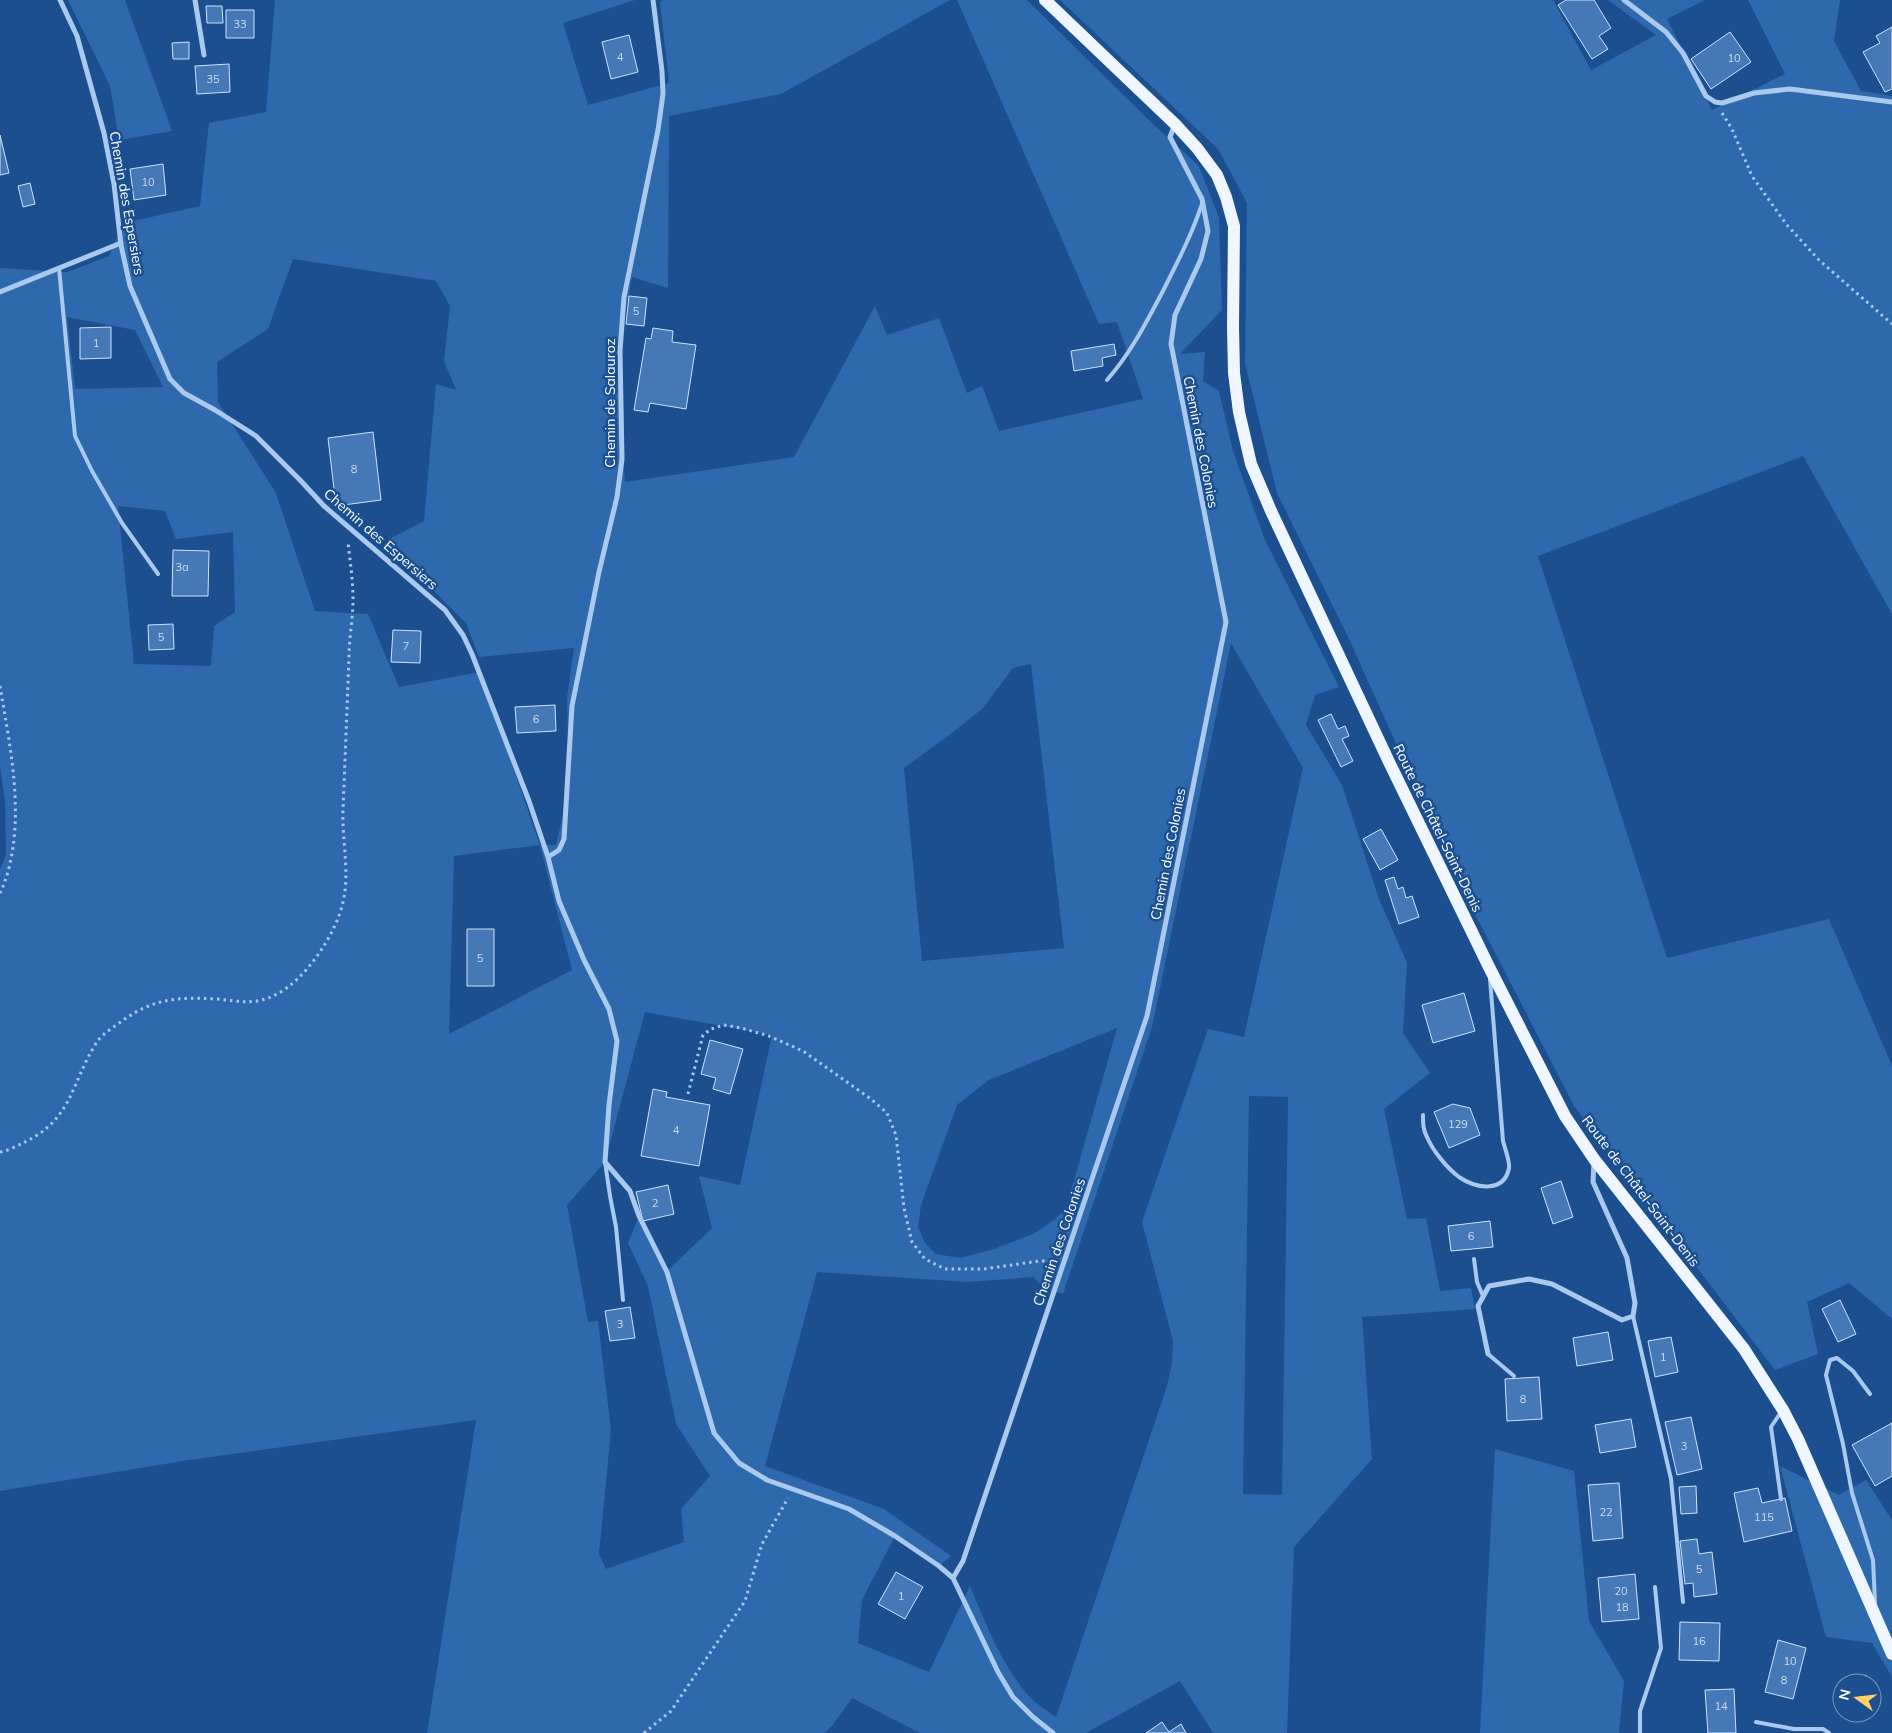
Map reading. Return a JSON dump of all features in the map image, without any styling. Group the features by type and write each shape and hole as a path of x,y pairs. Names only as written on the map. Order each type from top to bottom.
{"main road":[{"name":"Route de Châtel-Saint-Denis","path":"1045,0 1175,124 1197,148 1217,175 1226,197 1234,226 1232,327 1234,373 1239,412 1251,464 1363,707 1489,967 1565,1116 1594,1159 1744,1349 1783,1410 1798,1439 1892,1654"}],"street":[{"name":"Chemin des Espersiers","path":"60,0 77,36 96,102 114,184 121,243 130,286 170,379 184,393 256,436 324,506 444,610 463,634 529,801 548,857 559,901 584,960 608,1009 617,1041 609,1105 606,1162"},
{"path":"195,0 204,54"},
{"name":"Chemin de Salauroz","path":"548,857 559,850 564,839 572,706 599,572 621,477 620,351 624,297 658,130 662,94 662,71 652,0"},
{"path":"1624,0 1666,32 1683,53 1706,96 1715,102 1722,103 1767,91 1790,89 1892,102"},
{"name":"Chemin des Colonies","path":"953,1578 963,1561 1146,1016 1226,622 1171,344 1175,314 1201,259 1208,231 1203,202 1170,137 1175,124"},
{"path":"0,292 121,243"},
{"path":"1488,1354 1478,1306 1489,1286 1529,1279 1552,1284 1622,1320 1633,1316 1636,1302 1627,1258 1593,1182 1594,1159"},
{"path":"606,1162 630,1191 638,1216 666,1272 714,1433 739,1463 767,1480 849,1509 902,1540 953,1578 998,1672 1013,1697 1033,1718 1053,1733"}],"lane":[{"path":"1107,380 1124,361 1147,322 1192,234 1203,202"},
{"path":"59,268 75,436 92,471 122,523 158,574"},
{"path":"1423,1115 1423,1127 1427,1139 1458,1176 1474,1185 1485,1187 1495,1187 1503,1181 1509,1167 1503,1141 1489,967"},
{"path":"606,1162 616,1227 623,1300"},
{"path":"1474,1259 1476,1282 1483,1296"},
{"path":"1633,1316 1671,1479 1683,1602"},
{"path":"1488,1354 1514,1376"},
{"path":"1870,1394 1853,1371 1837,1358 1830,1360 1826,1374 1843,1444 1852,1493 1873,1560 1875,1614"},
{"path":"1781,1499 1771,1427 1783,1410"},
{"path":"1640,1733 1640,1711 1661,1648 1655,1587"},
{"path":"1756,1722 1794,1729 1823,1729 1829,1733"}],"path":[{"path":"1715,102 1732,129 1752,176 1786,224 1819,260 1892,324"},
{"path":"0,1152 37,1136 57,1119 67,1105 78,1076 98,1040 141,1008 168,999 214,999 257,1002 278,993 295,981 324,949 337,922 344,901 346,876 343,831 349,652 353,600 353,581 348,542 351,530"},
{"path":"0,686 15,797 16,827 14,849 0,893"},
{"path":"688,1094 703,1036 711,1029 724,1025 741,1028 769,1036 803,1051 887,1113 896,1135 904,1208 912,1242 925,1259 945,1269 984,1269 1039,1261 1064,1261"},
{"path":"644,1733 671,1711 745,1602 762,1544 793,1489"}],"shaded area":[{"path":"68,0 125,0 172,131 119,140 110,86"},
{"path":"275,0 635,0 563,23 588,105 669,83 660,2 664,0 950,0 781,94 669,116 668,288 632,277 616,362 625,482 794,457 875,306 887,335 939,318 967,393 982,386 999,431 1143,399 1117,322 1099,324 957,0 1027,0 1153,124 1199,166 1219,218 1222,310 1180,354 1205,352 1203,381 1219,391 1233,451 1265,540 1339,687 1315,695 1306,725 1342,785 1379,899 1407,963 1403,1033 1430,1073 1384,1109 1407,1219 1426,1218 1440,1291 1471,1288 1475,1309 1362,1317 1372,1459 1294,1547 1287,1733 1213,1733 1180,1681 1086,1733 920,1733 852,1698 832,1726 824,1733 427,1733 476,1420 189,1460 0,1491 0,869 6,855 5,801 0,767 0,268 67,272 109,256 124,223 200,206 209,123 266,112","holes":["293,259 436,281 450,306 444,361 456,390 436,384 424,521 391,538 386,550 434,591 466,623 479,657 574,648 567,698 569,790 556,845 540,845 480,672 399,687 368,614 315,611 276,493 218,402 217,362 268,329","67,317 135,330 163,387 75,389","118,506 165,511 176,539 233,532 235,612 214,626 211,666 134,664","1231,643 1303,768 1244,1037 1208,1029 1142,1222 1173,1341 1172,1363 1167,1386 1056,1717 1034,1701 1014,1677 997,1647 970,1586 929,1672 858,1643 862,1600 895,1536 939,1566 951,1556 884,1509 765,1466 817,1272 968,1282 1033,1277 1046,1289 1063,1294 1152,1027","1031,664 1064,948 922,961 904,768 983,708 1013,668","540,845 572,970 449,1034 454,856","645,1012 772,1035 740,1185 699,1176 712,1228 667,1271 639,1216 628,1243 648,1286 676,1424 710,1476 681,1509 684,1542 606,1569 599,1554 611,1430 598,1321 588,1322 567,1205 605,1162","1117,1028 1066,1209 1035,1233 994,1249 960,1258 936,1254 925,1243 918,1227 921,1205 957,1105 989,1080","1249,1096 1288,1097 1282,1495 1243,1494"]},
{"path":"1060,0 1553,0 1591,70 1656,35 1608,0 1705,0 1667,19 1712,110 1785,74 1748,0 1840,0 1834,41 1861,91 1892,96 1892,614 1803,456 1538,556 1667,958 1829,919 1892,1066 1892,1319 1849,1283 1807,1302 1818,1354 1775,1370 1574,1106 1457,879 1349,639 1277,493 1245,363 1247,203 1218,149"},
{"path":"1495,1449 1574,1471 1589,1621 1624,1681 1619,1733 1480,1733"},
{"path":"1780,1466 1839,1495 1866,1480 1892,1520 1892,1677 1872,1643 1826,1637"}],"building":[{"path":"1566,0 1594,0 1611,28 1599,36 1608,49 1592,59 1558,5"},
{"path":"206,6 222,6 223,23 207,23"},
{"path":"226,10 254,10 254,38 226,38"},
{"path":"1892,27 1892,89 1885,92 1863,52 1880,43 1876,36"},
{"path":"1730,32 1751,62 1711,89 1691,59"},
{"path":"629,35 638,72 611,79 602,42"},
{"path":"189,42 189,59 173,59 172,43"},
{"path":"229,64 230,92 197,94 195,66"},
{"path":"0,135 9,173 0,175"},
{"path":"163,164 166,195 134,200 130,169"},
{"path":"30,183 35,204 23,207 18,186"},
{"path":"629,296 647,298 644,326 626,324"},
{"path":"111,327 111,358 80,359 80,328"},
{"path":"653,328 673,331 672,342 696,345 686,409 650,403 648,412 634,410 646,338 651,339"},
{"path":"1114,344 1116,355 1102,358 1103,366 1074,371 1071,351"},
{"path":"373,432 381,500 336,506 328,438"},
{"path":"173,550 209,551 208,596 172,596"},
{"path":"173,624 174,649 149,650 148,625"},
{"path":"393,630 421,631 420,663 391,662"},
{"path":"555,705 556,731 517,733 515,707"},
{"path":"1331,714 1338,729 1345,726 1349,736 1342,739 1353,761 1341,767 1318,720"},
{"path":"1381,829 1398,860 1380,870 1363,839"},
{"path":"1394,877 1398,889 1403,887 1406,898 1412,896 1419,917 1399,924 1385,880"},
{"path":"467,929 494,929 494,986 467,986"},
{"path":"1464,993 1475,1031 1433,1043 1422,1005"},
{"path":"710,1040 743,1049 730,1094 713,1089 716,1078 701,1074"},
{"path":"653,1089 667,1092 666,1097 710,1105 699,1166 641,1156"},
{"path":"1453,1104 1470,1108 1480,1135 1449,1148 1434,1112"},
{"path":"1561,1181 1573,1217 1553,1224 1541,1188"},
{"path":"668,1185 674,1214 643,1221 636,1192"},
{"path":"1490,1221 1493,1247 1451,1251 1448,1226"},
{"path":"1840,1300 1856,1334 1838,1342 1822,1309"},
{"path":"630,1307 635,1338 610,1341 605,1311"},
{"path":"1608,1332 1613,1360 1577,1366 1573,1338"},
{"path":"1671,1337 1678,1372 1655,1377 1648,1341"},
{"path":"1539,1377 1542,1419 1507,1421 1505,1379"},
{"path":"1691,1417 1702,1469 1677,1475 1665,1422"},
{"path":"1631,1419 1636,1447 1600,1453 1595,1425"},
{"path":"1892,1423 1892,1476 1875,1486 1852,1445"},
{"path":"1619,1483 1623,1538 1593,1541 1588,1485"},
{"path":"1696,1486 1697,1513 1681,1514 1679,1487"},
{"path":"1758,1488 1762,1503 1785,1498 1792,1531 1744,1542 1734,1493"},
{"path":"1697,1539 1699,1554 1712,1552 1717,1594 1694,1597 1693,1583 1685,1584 1680,1541"},
{"path":"896,1572 923,1587 905,1619 878,1604"},
{"path":"1635,1574 1639,1619 1602,1622 1598,1578"},
{"path":"1680,1622 1720,1623 1719,1661 1679,1660"},
{"path":"1778,1640 1806,1648 1793,1699 1765,1692"},
{"path":"1734,1689 1736,1733 1708,1733 1705,1690"},
{"path":"1162,1722 1169,1732 1181,1724 1186,1733 1146,1733"}]}
